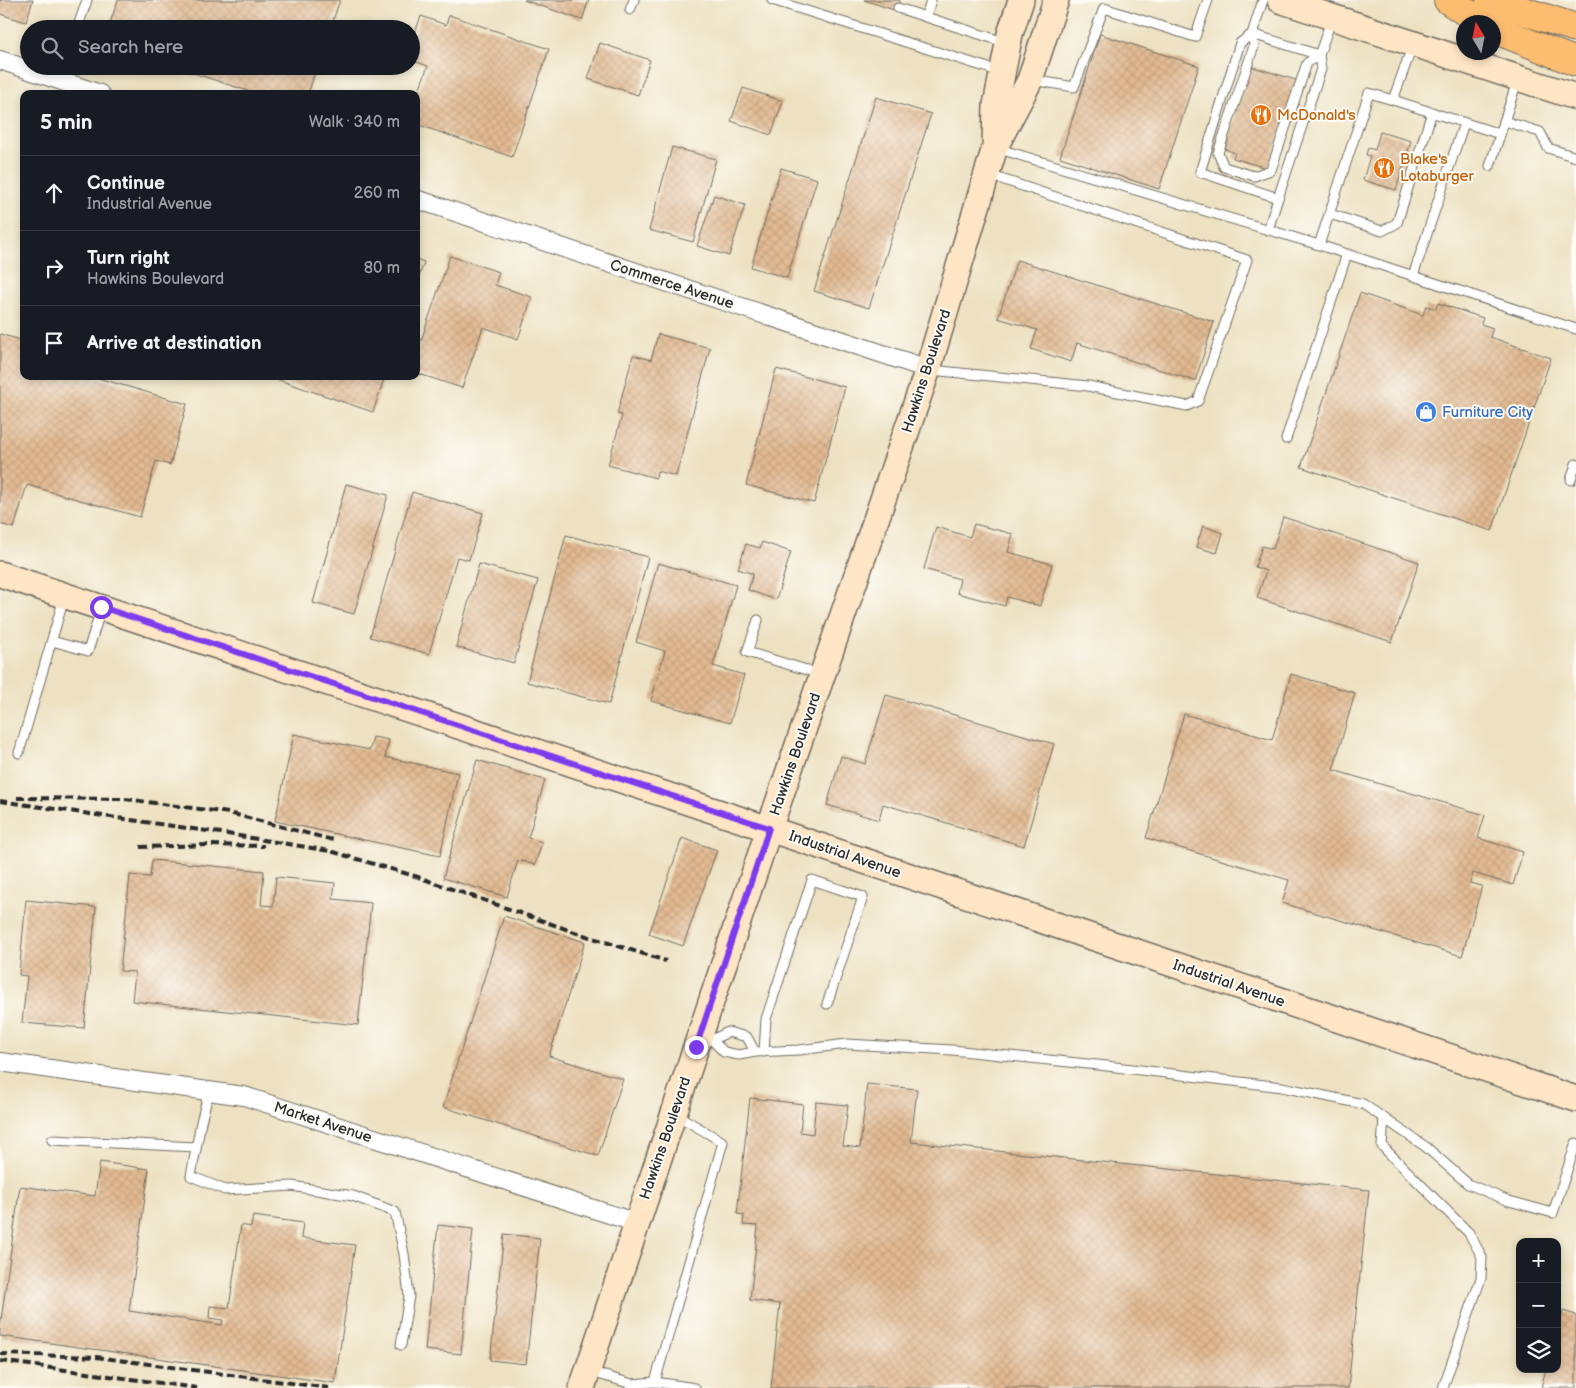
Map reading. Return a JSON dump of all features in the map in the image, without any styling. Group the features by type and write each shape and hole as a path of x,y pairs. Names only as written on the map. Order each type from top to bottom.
{"highway":[{"path":"1448,0 1471,15"},
{"path":"1490,0 1576,28"},
{"path":"1501,32 1576,62"}],"main road":[{"name":"Hawkins Boulevard","path":"995,148 996,105 1008,43 1021,0"},
{"path":"1280,0 1576,97"},
{"name":"Hawkins Boulevard","path":"585,1379 674,1113 706,1038 769,828 928,369 995,148 1030,80 1059,5"},
{"name":"Industrial Avenue","path":"0,574 769,828 1576,1100"}],"street":[{"path":"0,60 20,64"},
{"path":"65,75 93,90"},
{"name":"Commerce Avenue","path":"420,200 928,369"},
{"name":"Market Avenue","path":"0,1062 244,1096 637,1223"}],"lane":[{"path":"80,20 87,0"},
{"path":"630,10 634,0"},
{"path":"926,17 931,0"},
{"path":"1030,80 1074,87 1104,8 1195,37 1208,0"},
{"path":"1263,0 1252,34 1254,46 1218,153 1224,166 1254,176 1272,170 1307,63 1319,55"},
{"path":"776,1 1002,72"},
{"path":"898,8 1008,43"},
{"path":"1268,230 1321,69 1319,55 1332,17"},
{"path":"1252,34 1319,55"},
{"path":"1252,34 1240,43 1200,172 1278,198"},
{"path":"1393,100 1413,44"},
{"path":"1490,166 1518,78"},
{"path":"1319,245 1369,93 1500,134"},
{"path":"1330,214 1382,230 1397,223 1432,112"},
{"path":"1504,121 1540,132 1548,148 1576,158"},
{"path":"1413,276 1464,123"},
{"path":"995,148 1319,245 1576,329"},
{"path":"928,369 1088,386 1187,406 1198,401 1247,260 987,174"},
{"path":"1286,439 1346,254"},
{"path":"1571,480 1576,464"},
{"path":"19,752 65,596"},
{"path":"52,641 88,651 101,607"},
{"path":"758,620 747,652 822,675"},
{"path":"759,1052 766,1019 812,880 863,897 827,1004"},
{"path":"706,1038 728,1032 747,1037 759,1052"},
{"path":"706,1038 724,1052 739,1055 847,1044 952,1050 1282,1087 1363,1104 1426,1147 1468,1184 1509,1201 1553,1214 1576,1143"},
{"path":"209,1092 196,1147 192,1176 225,1190 292,1186 353,1196 394,1212 404,1254 409,1296 401,1344"},
{"path":"655,1382 722,1142 674,1113"},
{"path":"1384,1118 1382,1146 1470,1233 1482,1257 1481,1278 1443,1388"},
{"path":"52,1140 196,1147"},
{"path":"585,1379 632,1384 655,1382 695,1388"}],"building":[{"path":"0,0 33,0 27,20 20,20 0,14"},
{"path":"118,0 340,0 333,20 111,20"},
{"path":"524,0 589,0 582,20"},
{"path":"864,0 900,0 897,11"},
{"path":"449,15 549,49 512,157 420,125 419,90 428,66 420,63 420,20 421,16 446,25"},
{"path":"1100,34 1199,66 1159,189 1060,157"},
{"path":"600,43 650,60 638,95 588,79"},
{"name":"McDonald's","path":"1250,66 1296,80 1269,169 1233,158 1235,153 1225,149"},
{"path":"199,75 314,75 309,90 245,90"},
{"path":"743,88 783,101 771,135 731,121"},
{"path":"876,97 931,114 869,308 814,291"},
{"name":"Blake's Lotaburger","path":"1380,132 1411,141 1396,190 1363,180 1370,156 1366,155 1368,148 1375,150"},
{"path":"672,147 716,159 693,242 649,230"},
{"path":"781,168 817,179 787,278 751,267"},
{"path":"714,195 745,205 729,256 697,246"},
{"path":"450,256 499,272 495,285 532,297 518,339 483,327 462,388 420,374 420,343"},
{"path":"420,260 424,262 420,274"},
{"path":"1017,260 1214,322 1195,381 1077,343 1071,362 1031,349 1037,330 998,318"},
{"name":"Furniture City","path":"1360,293 1423,315 1426,306 1436,309 1438,303 1483,318 1481,324 1493,328 1490,337 1551,358 1492,531 1301,467"},
{"path":"0,334 20,340 20,380 105,380 187,404 170,465 156,461 140,517 27,485 14,528 0,524"},
{"path":"658,334 710,348 676,476 657,471 656,478 608,465 622,415 617,414 633,355 651,360"},
{"path":"776,369 845,387 814,503 746,485"},
{"path":"279,380 384,380 373,412"},
{"path":"346,484 388,495 354,614 313,603"},
{"path":"412,492 483,513 469,560 457,557 429,654 370,637"},
{"path":"1283,517 1419,562 1392,642 1257,598 1266,571 1255,567 1262,546 1273,549"},
{"path":"974,524 1013,534 1008,552 1052,564 1040,606 1007,597 1005,606 957,593 960,579 924,569 936,527 970,537"},
{"path":"1203,526 1223,533 1217,553 1196,547"},
{"path":"566,535 648,557 609,704 527,682"},
{"path":"762,542 791,552 776,600 748,590 753,574 738,569 746,544 760,548"},
{"path":"658,563 736,585 713,666 744,675 730,723 651,701 665,651 636,642"},
{"path":"479,564 538,580 514,663 456,647"},
{"path":"1291,674 1355,693 1333,770 1485,815 1478,838 1523,852 1513,885 1473,873 1470,883 1482,886 1462,956 1282,903 1289,880 1146,838 1184,714 1272,740"},
{"path":"886,695 1054,744 1024,846 883,804 879,820 827,805 841,756 865,764"},
{"path":"294,734 370,750 373,737 389,740 385,757 458,773 440,856 275,821"},
{"path":"477,760 545,780 528,838 542,842 535,865 518,860 507,897 443,878"},
{"path":"682,838 717,850 683,946 649,934"},
{"path":"152,860 264,871 261,905 273,906 276,877 335,883 333,899 371,903 358,1025 132,1001 135,972 120,971 130,875 150,877"},
{"path":"26,900 96,907 84,1028 22,1023 27,976 19,975"},
{"path":"504,916 585,942 549,1056 623,1079 598,1156 443,1107"},
{"path":"867,1084 917,1089 911,1142 1369,1190 1348,1388 771,1388 780,1304 750,1300 758,1226 743,1225 744,1215 737,1214 750,1098 803,1104 800,1132 813,1134 816,1102 848,1105 843,1146 860,1148"},
{"path":"100,1162 149,1169 129,1311 222,1325 223,1320 209,1318 210,1306 229,1308 241,1225 251,1227 253,1216 303,1223 301,1238 355,1245 335,1383 0,1336 20,1186 95,1196"},
{"path":"438,1225 473,1229 461,1354 425,1350"},
{"path":"504,1234 540,1238 526,1364 490,1360"},
{"path":"1563,1311 1576,1315 1576,1388 1541,1388 1545,1373 1561,1373 1561,1318"}],"railway":[{"path":"17,798 125,799 229,813 333,840"},
{"path":"0,801 330,851 418,877 577,933 666,961"},
{"path":"140,847 264,846"},
{"path":"0,1354 96,1357 329,1388"},
{"path":"0,1361 197,1388"}],"place":[{"name":"McDonald's","path":"1261,115"},
{"name":"Blake's Lotaburger","path":"1384,168"},
{"name":"Furniture City","path":"1426,412"}],"route":[{"path":"101,607 769,828 696,1047"}]}
